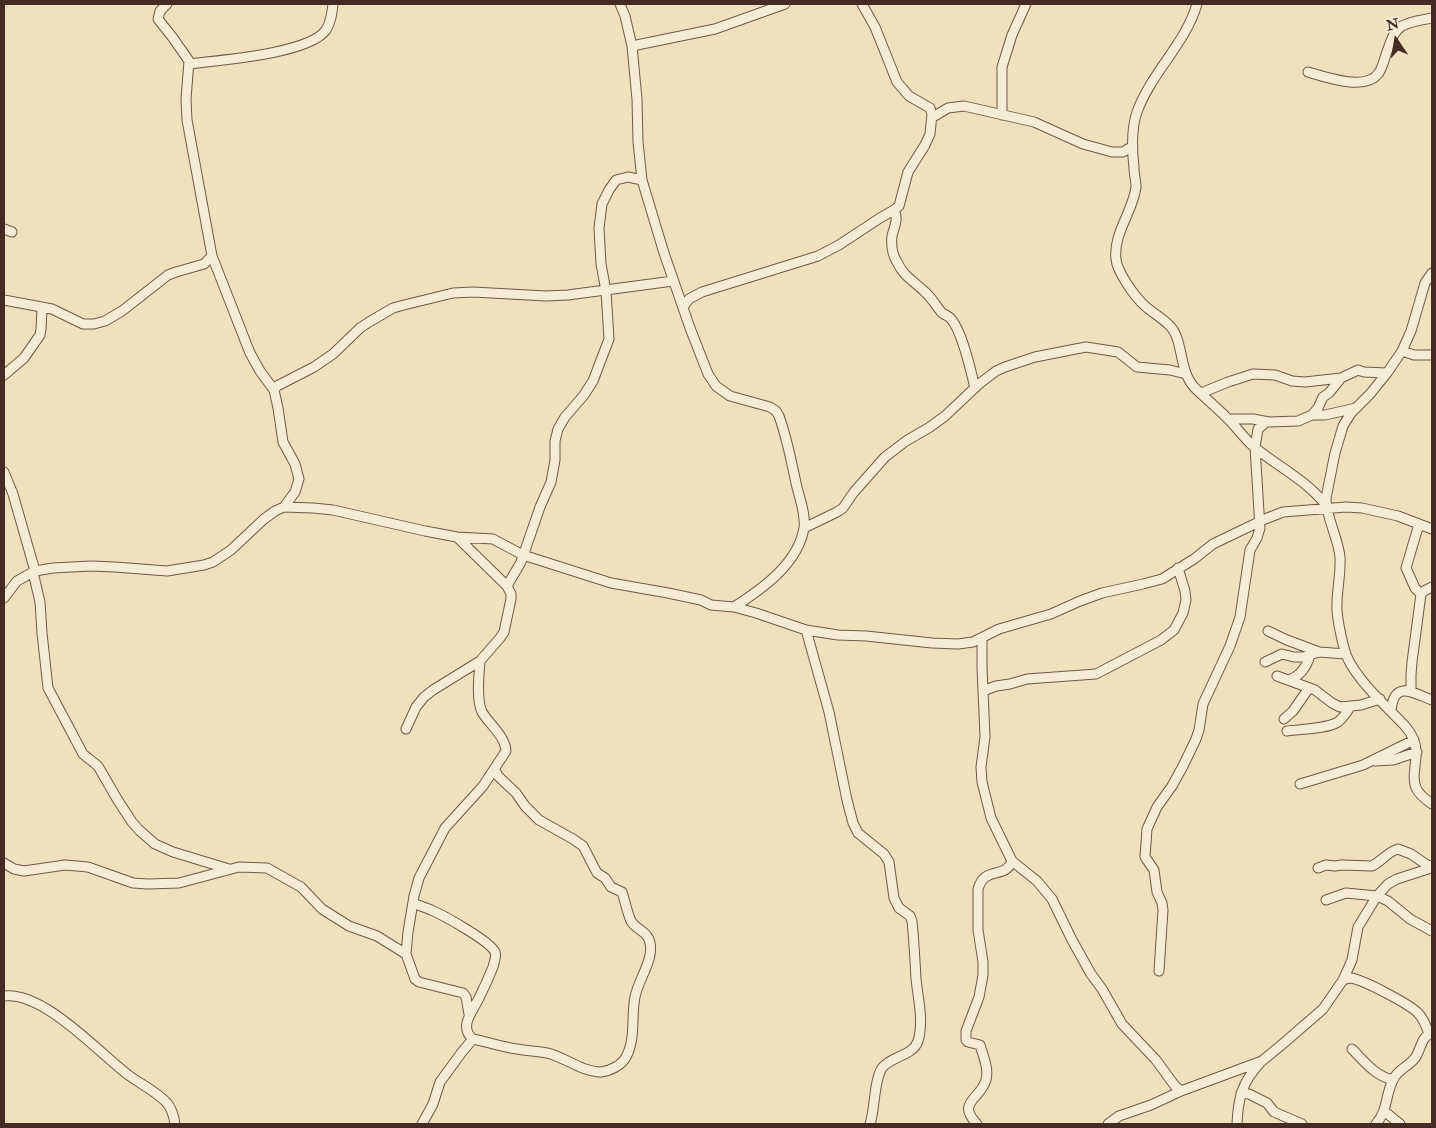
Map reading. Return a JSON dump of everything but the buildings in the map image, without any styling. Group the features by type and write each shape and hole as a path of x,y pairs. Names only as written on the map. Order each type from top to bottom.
{"street":[{"path":"167,4 160,11 158,19 189,61 186,98 187,120 212,256 250,353 274,390 283,442 295,464 299,479 295,492 284,507"},
{"path":"189,64 241,58 294,47 312,41 326,29 332,15 333,4"},
{"path":"620,4 625,16 632,46 642,180 673,281 706,368 716,386 730,396 770,407 779,416 794,470 803,516 804,528 798,548 785,567 748,598 734,607"},
{"path":"632,46 715,29 785,4"},
{"path":"683,307 689,299 702,292 828,252 894,210 901,201 908,172 930,134 933,117 930,108 908,96 897,82 875,27 862,4"},
{"path":"1002,114 1002,67 1012,35 1026,4"},
{"path":"1197,4 1191,23 1143,97 1137,112 1133,127 1136,184 1115,248 1117,264 1122,276 1143,305 1169,324 1174,331 1186,374 1193,385 1255,447 1297,477 1314,492 1326,507 1340,555 1341,571 1337,613 1346,654 1352,668 1405,726 1414,740 1417,752 1414,784 1418,792 1432,804"},
{"path":"1308,72 1348,83 1375,78 1380,72 1395,32 1402,26 1432,18"},
{"path":"933,117 944,109 964,106 1034,122 1083,144 1107,151 1124,152 1133,146"},
{"path":"507,586 518,567 551,482 558,429 593,381 609,339 606,291 598,228 602,204 616,180 628,177 642,180"},
{"path":"894,210 897,218 892,252 909,280 925,292 943,314 953,322 965,350 975,388"},
{"path":"4,300 52,309 83,324 102,323 128,308 168,276 204,264 212,256"},
{"path":"1326,507 1329,479 1340,432 1346,421 1387,373 1402,351 1411,331 1425,283 1432,273"},
{"path":"274,390 277,386 314,367 333,354 360,328 393,308 461,292 546,296 568,295 673,281"},
{"path":"4,375 24,358 40,335 42,329 42,308"},
{"path":"804,528 843,508 854,492 885,457 906,441 930,428 996,371 1013,364 1035,357 1082,347 1113,350 1137,367 1170,370 1186,374"},
{"path":"1402,351 1414,355 1432,356"},
{"path":"1201,393 1253,374 1275,375 1292,381 1310,381 1341,378 1358,370 1387,373"},
{"path":"1312,415 1323,397 1329,393 1341,378"},
{"path":"1229,419 1254,419 1266,422 1298,421 1312,415 1357,407"},
{"path":"1159,972 1163,910 1157,892 1154,870 1145,857 1147,829 1157,807 1183,766 1199,730 1203,704 1230,646 1240,617 1250,550 1260,528 1255,447 1258,429 1266,422"},
{"path":"4,472 13,494 34,571 40,602 48,688 83,754 98,766 132,822 155,844 173,852 229,869"},
{"path":"4,598 17,581 34,571 91,566 167,571 204,565 213,562 231,550 275,511 284,507 313,508 332,510 457,537 493,539 523,555 612,583 701,600 710,605 734,607 756,612 806,630 838,635 944,644 965,643 982,638 999,629 1051,614 1087,598 1162,578 1194,559 1213,544 1283,512 1326,507 1362,508 1398,516 1432,529"},
{"path":"1419,524 1406,568 1415,588 1421,594"},
{"path":"406,729 416,707 424,697 480,662 504,632 511,594 507,586 457,537"},
{"path":"983,691 996,686 1027,680 1096,674 1161,640 1174,630 1183,612 1186,600 1178,568"},
{"path":"1412,690 1411,668 1421,594 1432,587"},
{"path":"806,630 829,712 853,823 858,833 884,854 889,862 894,898 899,908 910,916 912,921 916,980 920,1006 920,1035 916,1045 903,1056 886,1064 881,1070 870,1124"},
{"path":"1268,631 1315,654"},
{"path":"982,638 984,737 981,767 982,782 991,818 1012,861 1037,881 1052,899 1075,946 1122,1024 1156,1060 1175,1086 1181,1091"},
{"path":"1265,662 1282,654 1294,657 1315,654 1346,654"},
{"path":"1289,680 1293,679 1305,667 1315,654"},
{"path":"480,662 480,705 482,711 502,738 506,748 505,754 475,796 445,828 419,878 408,932 406,954 415,979 418,982 463,993 466,998 469,1014 468,1035 473,1039 518,1050 546,1053 561,1057 594,1071 609,1070 619,1065 626,1058 631,1036 635,997 651,950 650,941 646,934 631,921 622,892 610,886 605,878 597,873 583,846 573,838 539,820 525,806 516,793 498,776 495,770"},
{"path":"1277,676 1320,693 1337,707 1350,707 1380,699"},
{"path":"1284,719 1293,711 1309,688"},
{"path":"1391,711 1392,700 1400,692 1412,690 1432,700"},
{"path":"1287,731 1334,724 1339,721 1350,707"},
{"path":"1300,784 1372,761 1414,740"},
{"path":"1372,761 1393,760 1417,752"},
{"path":"1318,868 1326,865 1372,866 1383,856 1398,849 1411,854 1431,866"},
{"path":"977,1124 970,1117 968,1108 985,1082 987,1068 980,1045 968,1042 966,1032 979,997 983,975 978,930 978,889 984,877 1004,871 1012,861"},
{"path":"4,863 14,869 24,871 65,865 88,867 133,883 148,884 179,883 239,867 267,868 301,887 318,906 354,928 376,936 406,954"},
{"path":"1237,1124 1241,1093 1246,1079 1262,1060 1328,1003 1349,970 1358,927 1377,896 1388,884 1397,879 1431,866"},
{"path":"1326,900 1346,893 1377,896 1388,901 1410,919 1432,931"},
{"path":"413,904 432,910 450,920 483,940 494,950 496,956 487,982 469,1014"},
{"path":"1343,980 1350,978 1362,982 1416,1011 1423,1018 1431,1033 1424,1040 1414,1059 1399,1071 1393,1080 1384,1111 1376,1124"},
{"path":"4,996 14,996 41,1006 83,1035 127,1074 166,1102 176,1124"},
{"path":"422,1124 433,1104 440,1082 473,1039"},
{"path":"1352,1049 1377,1074 1393,1080"},
{"path":"1108,1124 1118,1116 1151,1105 1181,1091 1262,1060"},
{"path":"1241,1093 1249,1094 1269,1104 1274,1112 1301,1124"},
{"path":"1384,1111 1400,1124"}]}
